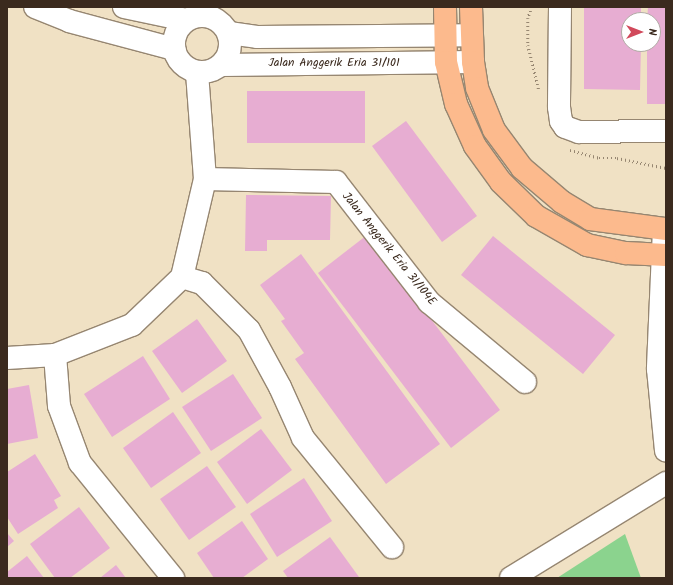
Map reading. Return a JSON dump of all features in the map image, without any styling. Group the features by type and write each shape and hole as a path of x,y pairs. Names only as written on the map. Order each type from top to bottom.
{"main road":[{"path":"445,7 446,62 456,104 475,146 501,182 536,216 587,246 626,253 664,255"},
{"path":"471,7 472,62 477,88 494,130 522,168 562,202 590,219 665,229"}],"street":[{"path":"35,7 69,21 174,48"},
{"path":"124,7 193,14 216,18 229,33 231,44 229,56 222,65 211,72 197,72 186,68 178,59 174,48 175,37 193,14"},
{"path":"560,7 559,107 561,121 565,127 579,132 666,131"},
{"path":"229,33 257,37 471,35"},
{"name":"Jalan Anggerik Eria 31/101","path":"222,65 472,62"},
{"path":"7,358 54,355 132,325 182,277 205,179 197,72"},
{"name":"Jalan Anggerik Eria 31/104E","path":"205,179 336,182 429,302 525,382"},
{"path":"665,229 658,369 663,407 666,451"},
{"path":"182,277 202,284 249,330 280,387 303,438 392,547"},
{"path":"54,355 59,406 80,463 173,578"},
{"path":"511,578 666,483"}],"green space":[{"path":"625,534 641,578 557,578"}],"building":[{"path":"584,7 641,7 641,12 621,12 621,52 641,52 640,90 584,89"},
{"path":"648,7 666,7 666,104 647,104 647,52 661,52 661,12 648,12"},
{"path":"247,91 365,91 365,143 247,143"},
{"path":"406,121 477,216 442,242 372,146"},
{"path":"246,195 331,196 330,240 267,240 267,251 245,251"},
{"path":"367,235 500,410 451,448 318,273"},
{"path":"493,236 615,335 583,374 461,275"},
{"path":"301,254 440,444 386,484 295,359 304,353 281,321 285,319 260,285"},
{"path":"197,319 227,361 182,393 152,351"},
{"path":"143,356 170,399 112,437 84,394"},
{"path":"233,374 262,418 211,451 182,407"},
{"path":"29,385 38,438 7,444 7,389"},
{"path":"173,412 201,453 151,488 123,448"},
{"path":"261,429 292,470 247,504 217,462"},
{"path":"35,454 61,496 54,500 58,508 18,534 7,517 7,472"},
{"path":"207,466 236,507 189,540 160,499"},
{"path":"304,478 332,521 277,557 250,514"},
{"path":"79,507 110,548 70,578 55,578 30,544"},
{"path":"242,521 268,559 242,578 214,578 197,553"},
{"path":"7,533 14,541 7,547"},
{"path":"330,537 359,577 288,578 283,571"},
{"path":"27,556 44,578 7,578 7,572"},
{"path":"116,565 126,578 100,578"}]}
